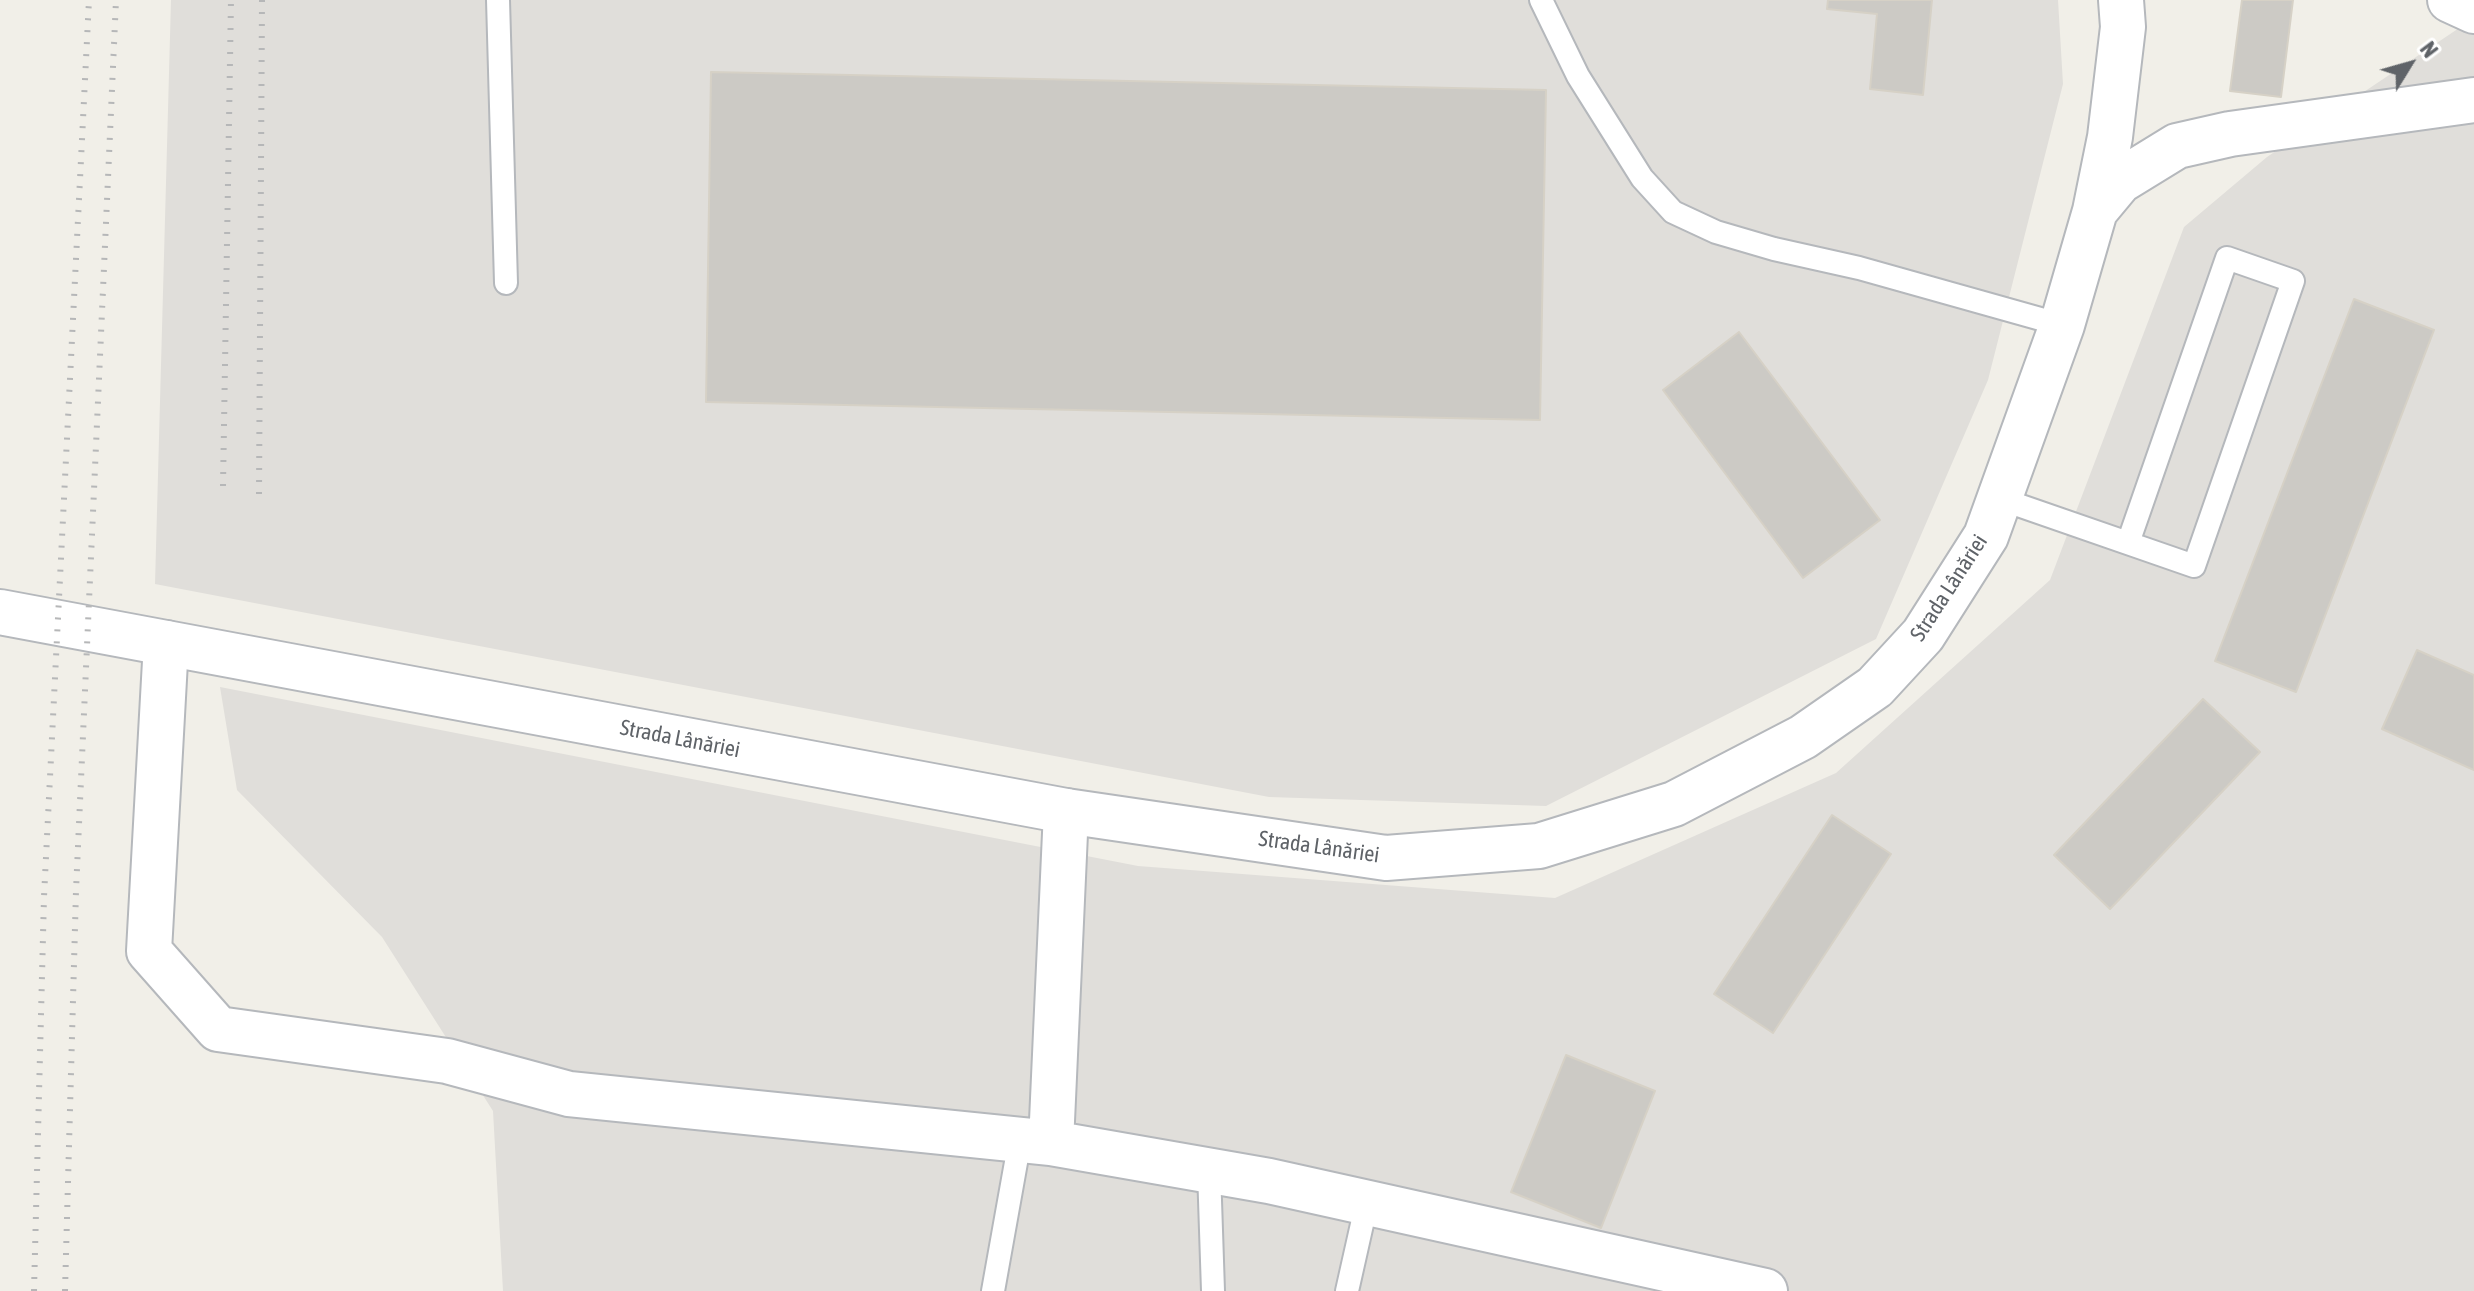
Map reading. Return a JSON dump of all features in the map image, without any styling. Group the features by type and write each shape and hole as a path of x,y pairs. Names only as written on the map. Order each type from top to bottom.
{"street":[{"name":"Strada Lânăriei","path":"0,612 1066,811 1386,858 1539,846 1674,804 1803,737 1875,687 1923,635 1986,536 2062,325 2095,211 2118,86 2123,27 2121,0"},
{"path":"2450,0 2474,11"},
{"path":"2095,211 2120,181 2177,146 2230,134 2474,100"},
{"path":"166,643 149,951 218,1029 447,1061 569,1094 1036,1141 1209,1170 1367,1202 1667,1280 1765,1291"},
{"path":"1036,1141 1066,811"}],"lane":[{"path":"498,0 506,283"},
{"path":"1541,0 1578,76 1642,178 1673,212 1745,241 2062,325"},
{"path":"1999,498 2128,543 2194,566 2293,281 2227,258 2128,543"},
{"path":"993,1291 1036,1141"},
{"path":"1209,1170 1213,1291"},
{"path":"1347,1291 1367,1202"}],"shaded area":[{"path":"171,0 2058,0 2063,84 1988,380 1876,639 1546,806 1269,797 155,584"},
{"path":"2474,18 2474,1291 503,1291 493,1111 382,937 237,790 220,687 1138,866 1555,898 1836,773 2050,580 2184,227 2267,157"}],"building":[{"path":"1828,0 1932,0 1923,95 1870,89 1877,14 1827,9"},
{"path":"2242,0 2293,0 2281,97 2230,91"},
{"path":"711,72 1546,90 1540,420 706,402"},
{"path":"2354,299 2434,330 2296,692 2215,661"},
{"path":"1739,332 1880,520 1803,578 1663,390"},
{"path":"2417,650 2474,675 2474,770 2382,729"},
{"path":"2203,699 2260,752 2110,909 2054,855"},
{"path":"1832,815 1891,854 1773,1033 1714,994"},
{"path":"1566,1055 1655,1091 1601,1228 1511,1192"}],"railway":[{"path":"34,1291 44,897 89,0"},
{"path":"65,1291 76,891 116,0"},
{"path":"223,486 231,0"},
{"path":"259,494 262,0"}]}
